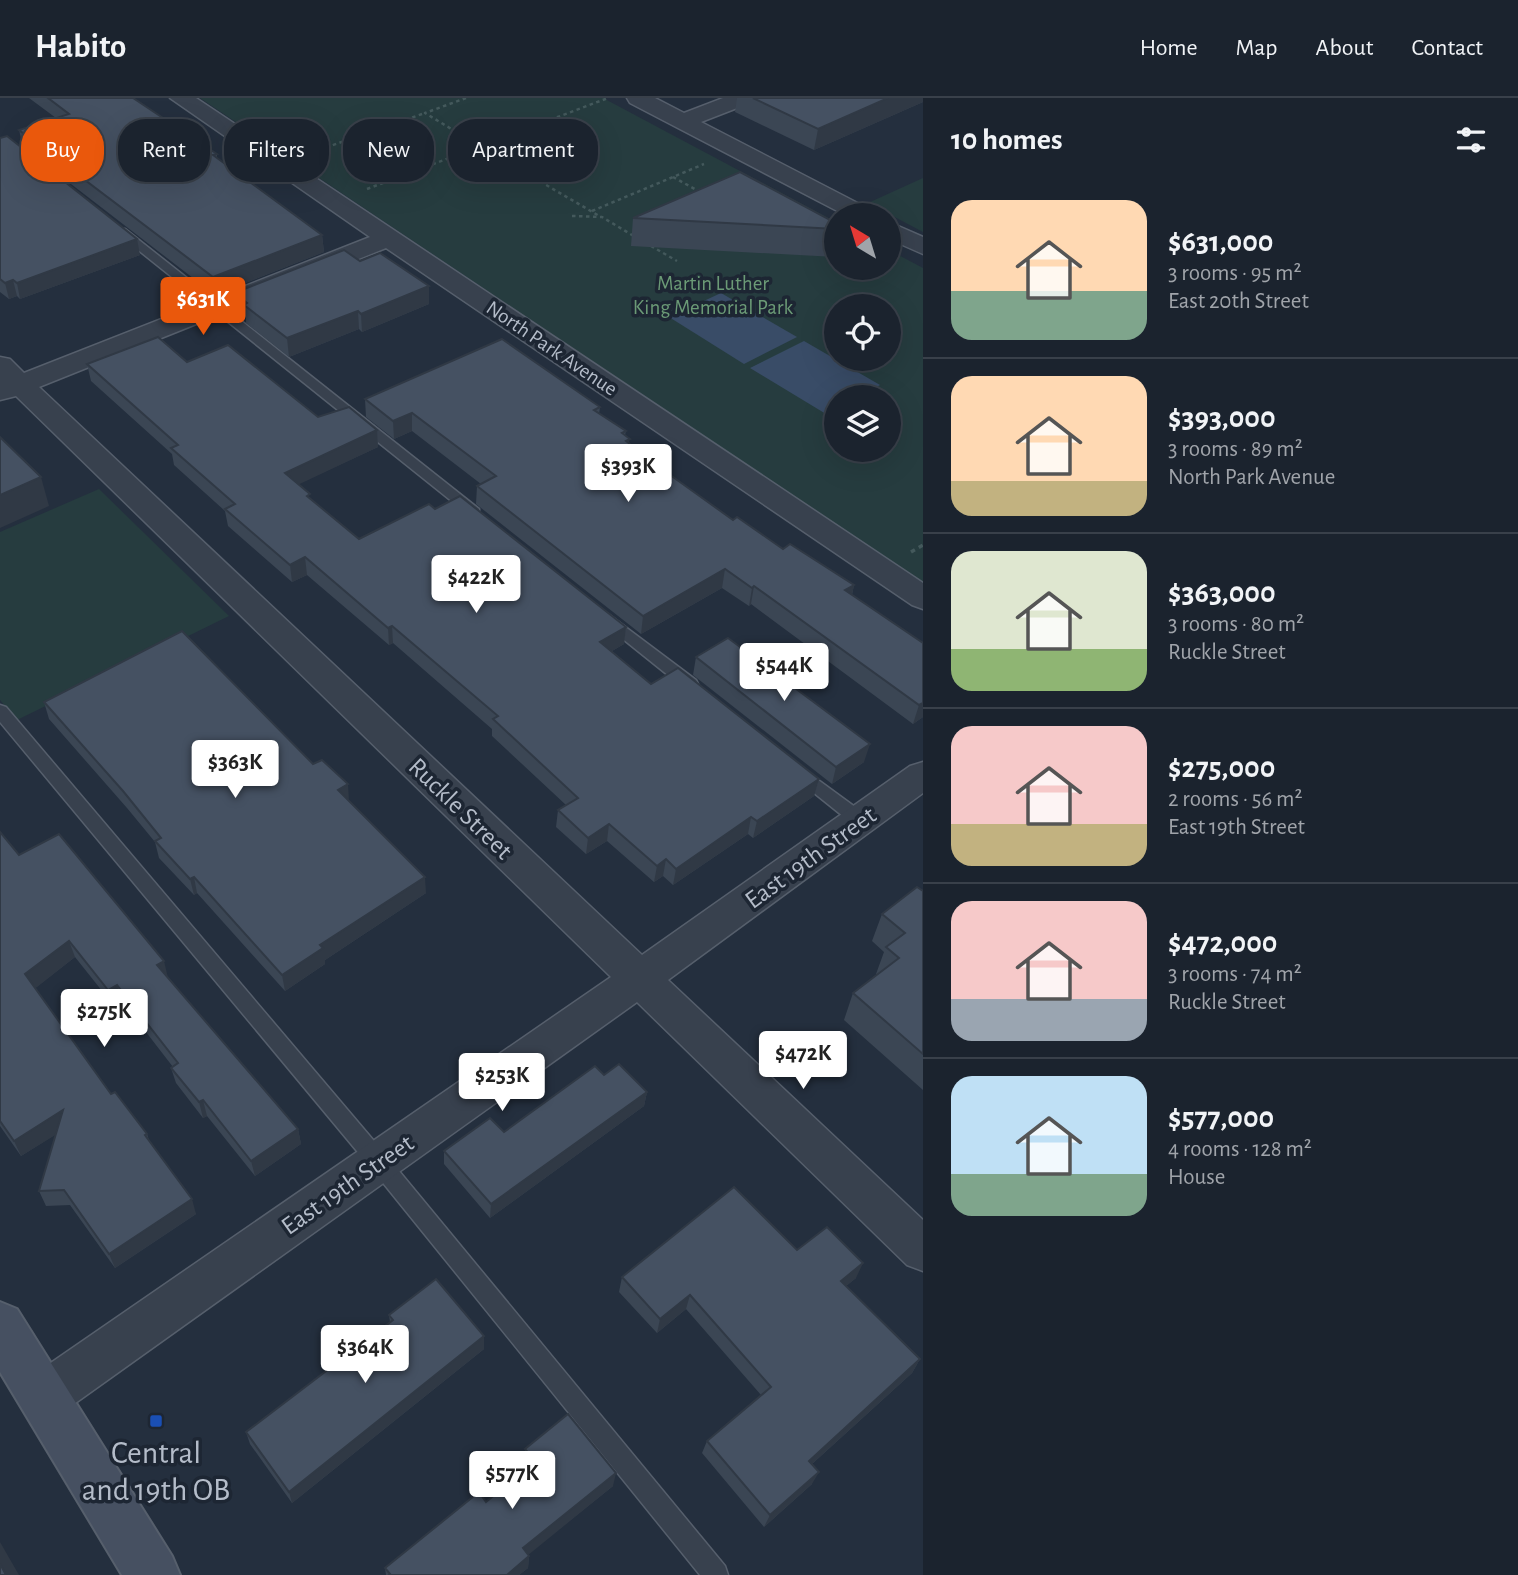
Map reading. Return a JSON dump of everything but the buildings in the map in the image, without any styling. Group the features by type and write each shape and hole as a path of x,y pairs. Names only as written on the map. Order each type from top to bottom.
{"main road":[{"path":"1,1329 153,1575"}],"street":[{"name":"North Park Avenue","path":"181,98 923,597"},
{"path":"638,98 840,203"},
{"path":"683,121 741,98"},
{"path":"901,235 923,247"},
{"path":"7,381 216,307 389,238"},
{"name":"Ruckle Street","path":"7,381 923,1250"},
{"name":"East 19th Street","path":"43,1397 639,979 923,775"}],"lane":[{"path":"108,221 483,519"},
{"path":"601,613 706,697"},
{"path":"0,711 378,1161 716,1575"},
{"path":"790,764 860,820"}],"path":[{"path":"329,148 466,98"},
{"path":"554,119 608,98"},
{"path":"425,113 448,127"},
{"path":"359,192 448,159"},
{"path":"592,211 712,161"},
{"path":"673,177 704,194"},
{"path":"541,182 677,261"},
{"path":"572,216 602,217"}],"green space":[{"name":"Martin Luther King Memorial Park","path":"200,98 603,98 824,216 824,280 901,280 901,256 923,268 923,583 325,182 329,182 329,119 231,119"},
{"path":"923,178 923,232 901,220 901,203 868,203"},
{"path":"99,489 229,616 17,720 0,700 0,532"}],"water":[{"path":"721,293 797,337 744,364 669,317"},
{"path":"804,341 824,353 824,371 856,371 880,385 824,385 824,413 750,368"}],"place":[{"name":"Central and 19th OB","path":"156,1421"}]}
